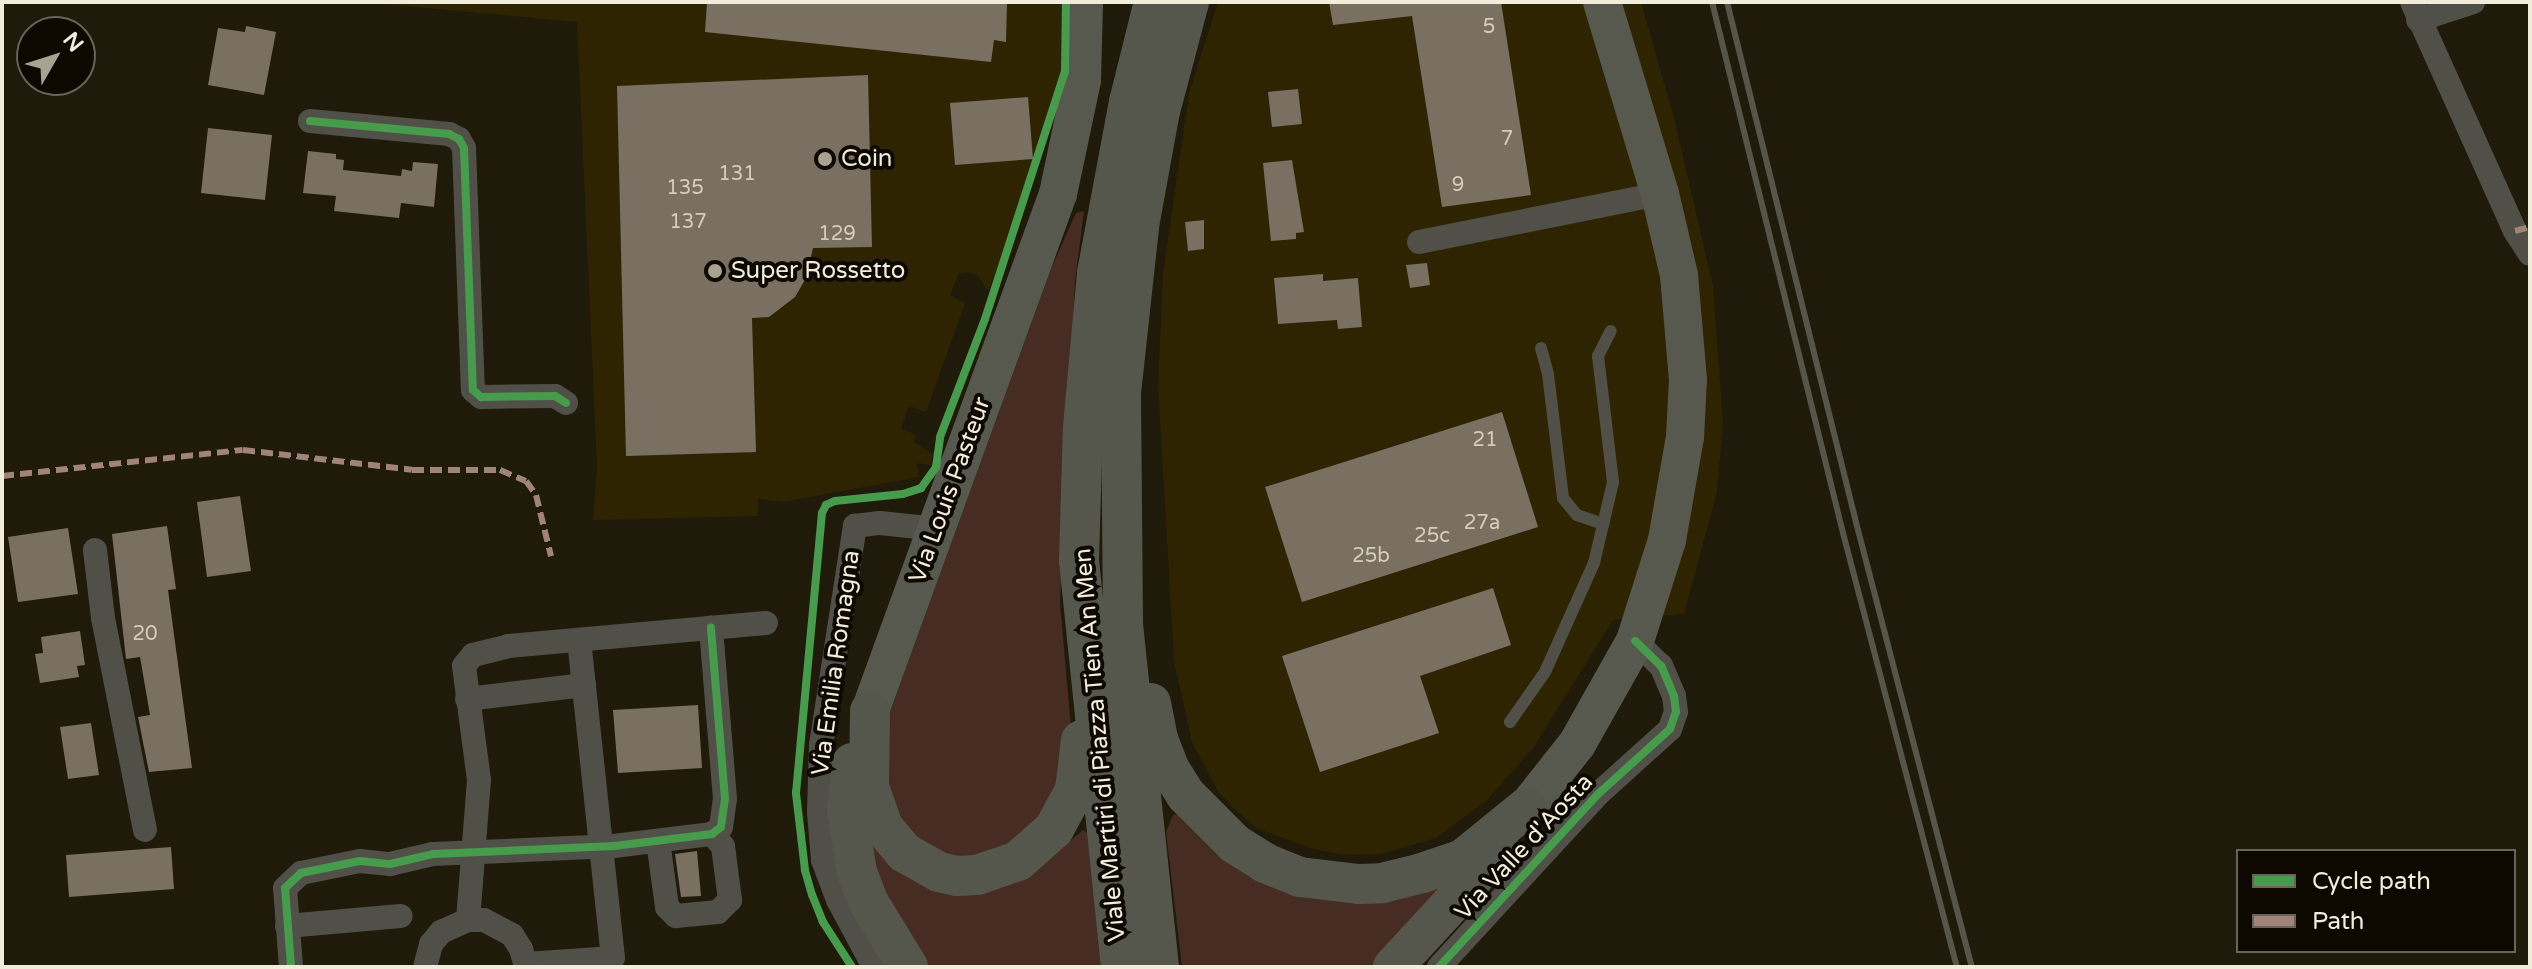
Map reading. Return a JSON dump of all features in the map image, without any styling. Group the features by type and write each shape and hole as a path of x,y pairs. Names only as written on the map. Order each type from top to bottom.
{"highway":[{"name":"Viale Martiri di Piazza Tien An Men","path":"1154,2 1130,280 1120,452 1120,565 1128,686 1159,967"},
{"name":"Viale Martiri di Piazza Tien An Men","path":"1121,967 1079,560 1088,350 1097,273 1144,107 1189,2"},
{"path":"1120,452 1136,536 1144,653 1158,739 1169,768 1186,795 1235,844 1265,863 1300,877 1359,884 1382,883 1463,859 1527,807"},
{"path":"870,711 869,787 883,827 905,853 939,872 957,876 977,875 1018,861 1054,829 1069,806 1077,782 1081,749 1073,619 1079,560"},
{"name":"Via Louis Pasteur","path":"870,711 857,737 852,761 847,811 851,843 869,903 908,967"},
{"path":"1393,967 1465,889 1527,807"}],"main road":[{"name":"Via Louis Pasteur","path":"870,711 1058,194 1082,80 1084,2"},
{"path":"1527,807 1577,744 1635,641 1667,540 1686,423 1688,380 1679,275 1660,194 1602,2"}],"street":[{"path":"2473,2 2415,11 2515,231 2530,254"},
{"path":"310,121 449,134 459,139 464,148 473,390 481,397 555,396 566,403"},
{"path":"1419,242 1660,194"},
{"name":"Via Emilia Romagna","path":"874,967 843,910 823,860 819,812 821,745 855,526 880,523 937,529"},
{"path":"95,550 103,618 145,830"},
{"path":"468,920 479,780 464,666 473,655 508,646 766,623"},
{"path":"291,967 285,888 301,873 360,861 390,864 433,854 658,841 712,834 721,827 725,799 711,628"},
{"path":"425,967 431,944 441,932 468,920 484,920 512,935 526,966 613,962 579,640"},
{"name":"Via Valle d'Aosta","path":"1439,967 1597,795 1670,729 1676,712 1674,696 1661,666 1635,641"},
{"path":"467,699 584,685"},
{"path":"658,841 667,907 676,916 718,912 730,900 723,846 712,834"},
{"path":"287,926 401,916"}],"lane":[{"path":"1510,722 1545,672 1594,563 1613,482 1598,356 1611,331"},
{"path":"1541,348 1548,374 1563,498 1577,515 1603,524"}],"shaded area":[{"path":"363,2 1063,2 1061,72 1012,230 988,291 978,276 970,272 959,273 950,295 965,303 926,412 909,406 901,429 916,435 913,442 933,454 930,465 917,463 919,477 783,502 758,499 758,516 593,520 597,466 577,22"},
{"path":"1218,2 1641,2 1674,118 1713,286 1723,423 1717,492 1684,614 1613,620 1533,748 1487,800 1436,838 1381,854 1345,855 1313,849 1257,828 1236,811 1219,793 1192,742 1174,661 1158,385 1163,274 1189,93"},
{"path":"1084,211 1075,282 1060,603 1072,739 1054,816 976,865 911,843 878,777 881,736 1051,269 1076,213"},
{"path":"863,809 911,870 1063,847 1083,830 1088,834 1105,967 923,967 879,898"},
{"path":"1182,813 1226,851 1450,874 1377,967 1182,967 1166,832 1173,815"}],"building":[{"path":"707,2 1007,2 1006,42 994,40 991,62 705,32"},
{"path":"1329,2 1501,2 1531,195 1442,207 1412,16 1333,25"},
{"path":"246,26 276,32 264,95 208,85 218,28 245,32"},
{"name":"Super Rossetto","path":"868,75 872,247 813,248 806,278 795,297 769,317 752,318 756,452 626,456 617,86"},
{"path":"1298,89 1302,124 1272,127 1268,92"},
{"path":"1028,97 1033,159 955,165 950,103"},
{"path":"208,128 272,135 265,200 201,193"},
{"path":"308,151 336,154 336,159 344,160 343,170 401,176 402,169 412,171 413,162 438,164 434,207 401,203 399,218 334,211 336,196 303,193"},
{"path":"1292,160 1304,232 1296,233 1296,239 1271,241 1263,163"},
{"path":"1204,220 1204,249 1188,251 1185,222"},
{"path":"1427,263 1430,285 1410,288 1406,265"},
{"path":"1323,274 1323,281 1358,278 1362,327 1338,329 1337,320 1278,324 1274,278"},
{"path":"1502,412 1538,527 1302,602 1265,487"},
{"path":"240,496 251,571 207,577 197,502"},
{"path":"167,526 176,589 168,590 192,768 149,772 138,717 150,715 140,657 126,659 112,534"},
{"path":"68,528 78,594 18,602 8,537"},
{"path":"1493,588 1511,645 1420,676 1439,733 1320,772 1282,656"},
{"path":"80,631 85,665 77,666 79,677 40,683 35,654 43,653 41,637"},
{"path":"698,705 702,768 618,773 613,710"},
{"path":"91,723 99,775 68,779 60,727"},
{"path":"171,847 174,889 69,897 66,855"},
{"path":"697,851 701,896 681,897 675,854"}],"railway":[{"path":"1712,2 1843,533 1957,967"},
{"path":"1727,2 1858,530 1972,967"}],"marked path":[{"path":"2515,231 2530,227"},
{"path":"2,476 243,450 412,470 500,470 526,481 536,495 551,556"}],"cycle path":[{"path":"852,967 823,922 812,895 805,870 796,793 822,513 826,505 835,501 903,494 921,488 936,467 940,437 985,319 1065,72 1066,2"},
{"path":"310,121 449,134 459,139 464,148 473,390 481,397 555,396 566,403"},
{"path":"291,967 285,888 301,873 360,861 390,864 433,854 614,846 712,834 721,827 725,799 711,628"},
{"path":"1439,967 1597,795 1670,729 1676,712 1674,696 1661,666 1635,641"}],"place":[{"name":"Coin","path":"825,159"},
{"name":"Super Rossetto","path":"715,271"}]}
